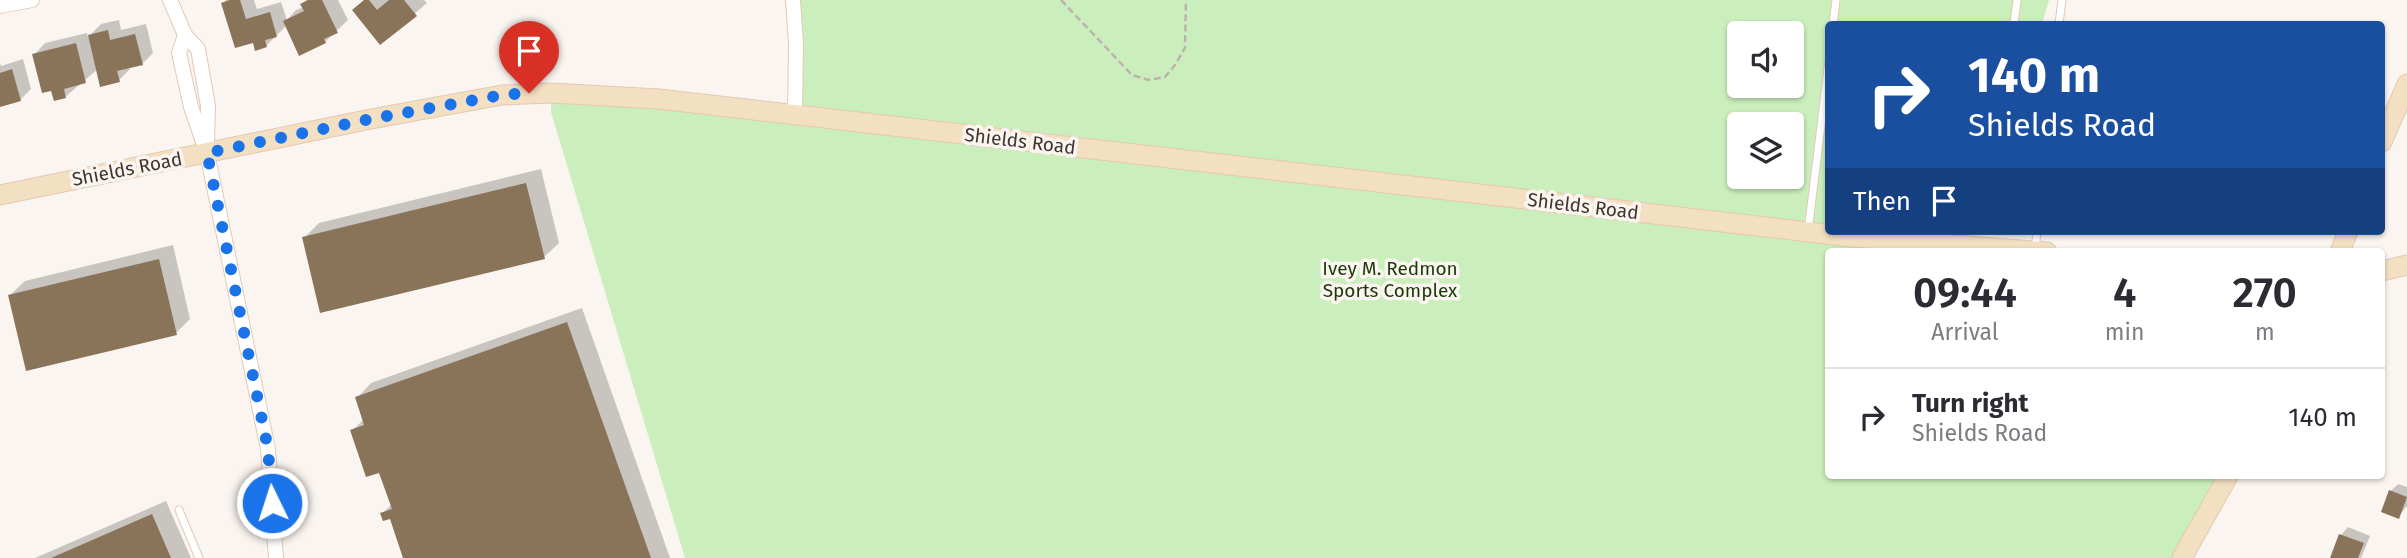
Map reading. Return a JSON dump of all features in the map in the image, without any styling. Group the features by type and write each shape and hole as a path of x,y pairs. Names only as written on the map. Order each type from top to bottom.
{"street":[{"path":"0,6 32,0"},
{"path":"170,0 185,35 179,53 191,107 207,153 268,449 276,558"},
{"path":"793,0 796,43 795,116"},
{"path":"2385,135 2407,84"},
{"name":"Shields Road","path":"0,195 371,119 502,95 529,93 659,99 1825,233"},
{"name":"Shields Road","path":"1844,235 1999,248"},
{"path":"2385,270 2407,265"},
{"path":"2182,558 2226,479"}],"lane":[{"path":"1833,21 1836,0"},
{"path":"2014,21 2017,0"},
{"path":"2059,21 2062,0"},
{"path":"1808,232 1825,94"},
{"path":"178,510 199,558"}],"path":[{"path":"1061,0 1132,75 1149,80 1165,77 1185,48 1186,0"}],"green space":[{"name":"Ivey M. Redmon Sports Complex","path":"793,0 2049,0 2043,21 1825,21 1825,235 1968,235 1967,246 1994,248 1825,248 1825,479 2226,479 2182,558 685,558 551,112 551,93 795,115"}],"building":[{"path":"240,0 246,19 270,12 277,37 265,40 267,47 255,51 253,43 235,48 221,3"},
{"path":"308,0 322,0 338,33 324,39 326,43 299,56 283,21 304,11 300,4"},
{"path":"364,0 369,0 377,10 389,0 404,0 417,16 380,45 352,10"},
{"path":"108,30 110,40 135,34 143,65 117,71 120,82 100,87 88,35"},
{"path":"76,43 86,83 64,89 66,98 54,101 51,91 42,93 32,54"},
{"path":"12,69 21,101 0,107 0,73"},
{"path":"526,183 545,259 320,313 302,237"},
{"path":"159,259 177,335 26,371 8,295"},
{"path":"567,322 651,558 403,558 390,519 383,521 380,513 392,509 379,473 366,477 350,430 364,425 355,397"},
{"path":"2389,490 2407,497 2399,519 2381,512"},
{"path":"152,514 171,558 51,558"},
{"path":"2339,534 2364,543 2358,558 2330,558"}],"route":[{"path":"272,503 268,449 207,153 371,119 502,95 529,93"}]}
